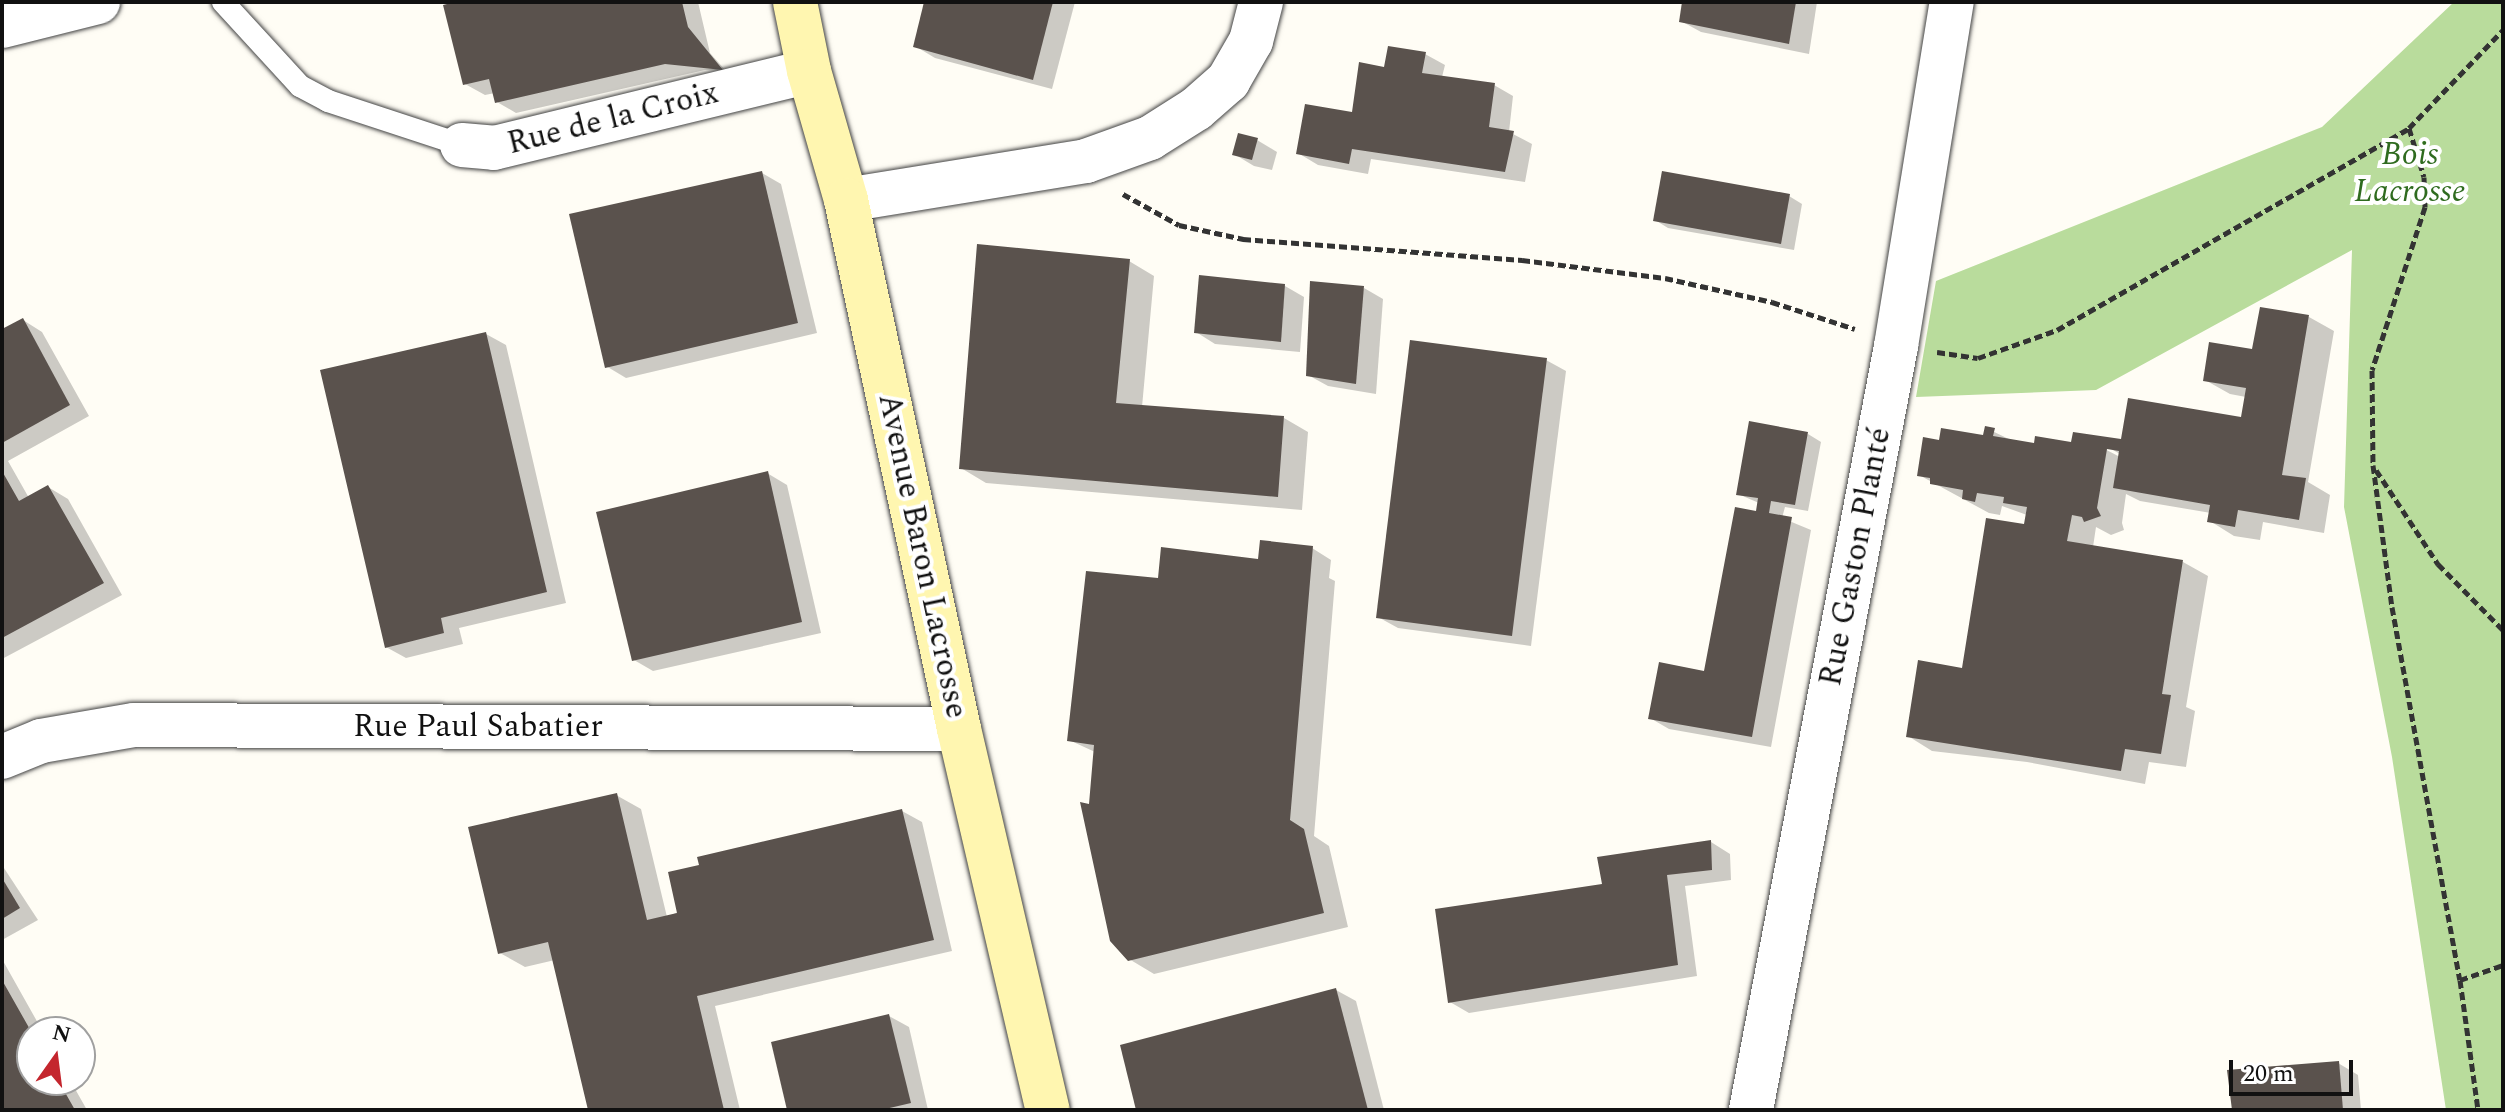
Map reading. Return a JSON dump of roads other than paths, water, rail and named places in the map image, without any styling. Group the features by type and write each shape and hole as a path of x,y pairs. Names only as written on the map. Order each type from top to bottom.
{"street":[{"path":"2,26 98,2"},
{"name":"Avenue Baron Lacrosse","path":"795,2 809,71 846,200 959,729 1048,1110"},
{"path":"846,200 1086,161 1150,138 1196,109 1228,81 1251,41 1261,2"},
{"name":"Rue Gaston Planté","path":"1751,1110 1896,346 1952,2"},
{"name":"Rue de la Croix","path":"462,145 494,148 809,71"},
{"name":"Rue Paul Sabatier","path":"2,757 41,741 134,725 959,729"}],"lane":[{"name":"Rue de la Croix","path":"223,2 300,86 328,101 462,145"}],"park label":[{"name":"Bois Lacrosse","path":"2410,174"}]}
